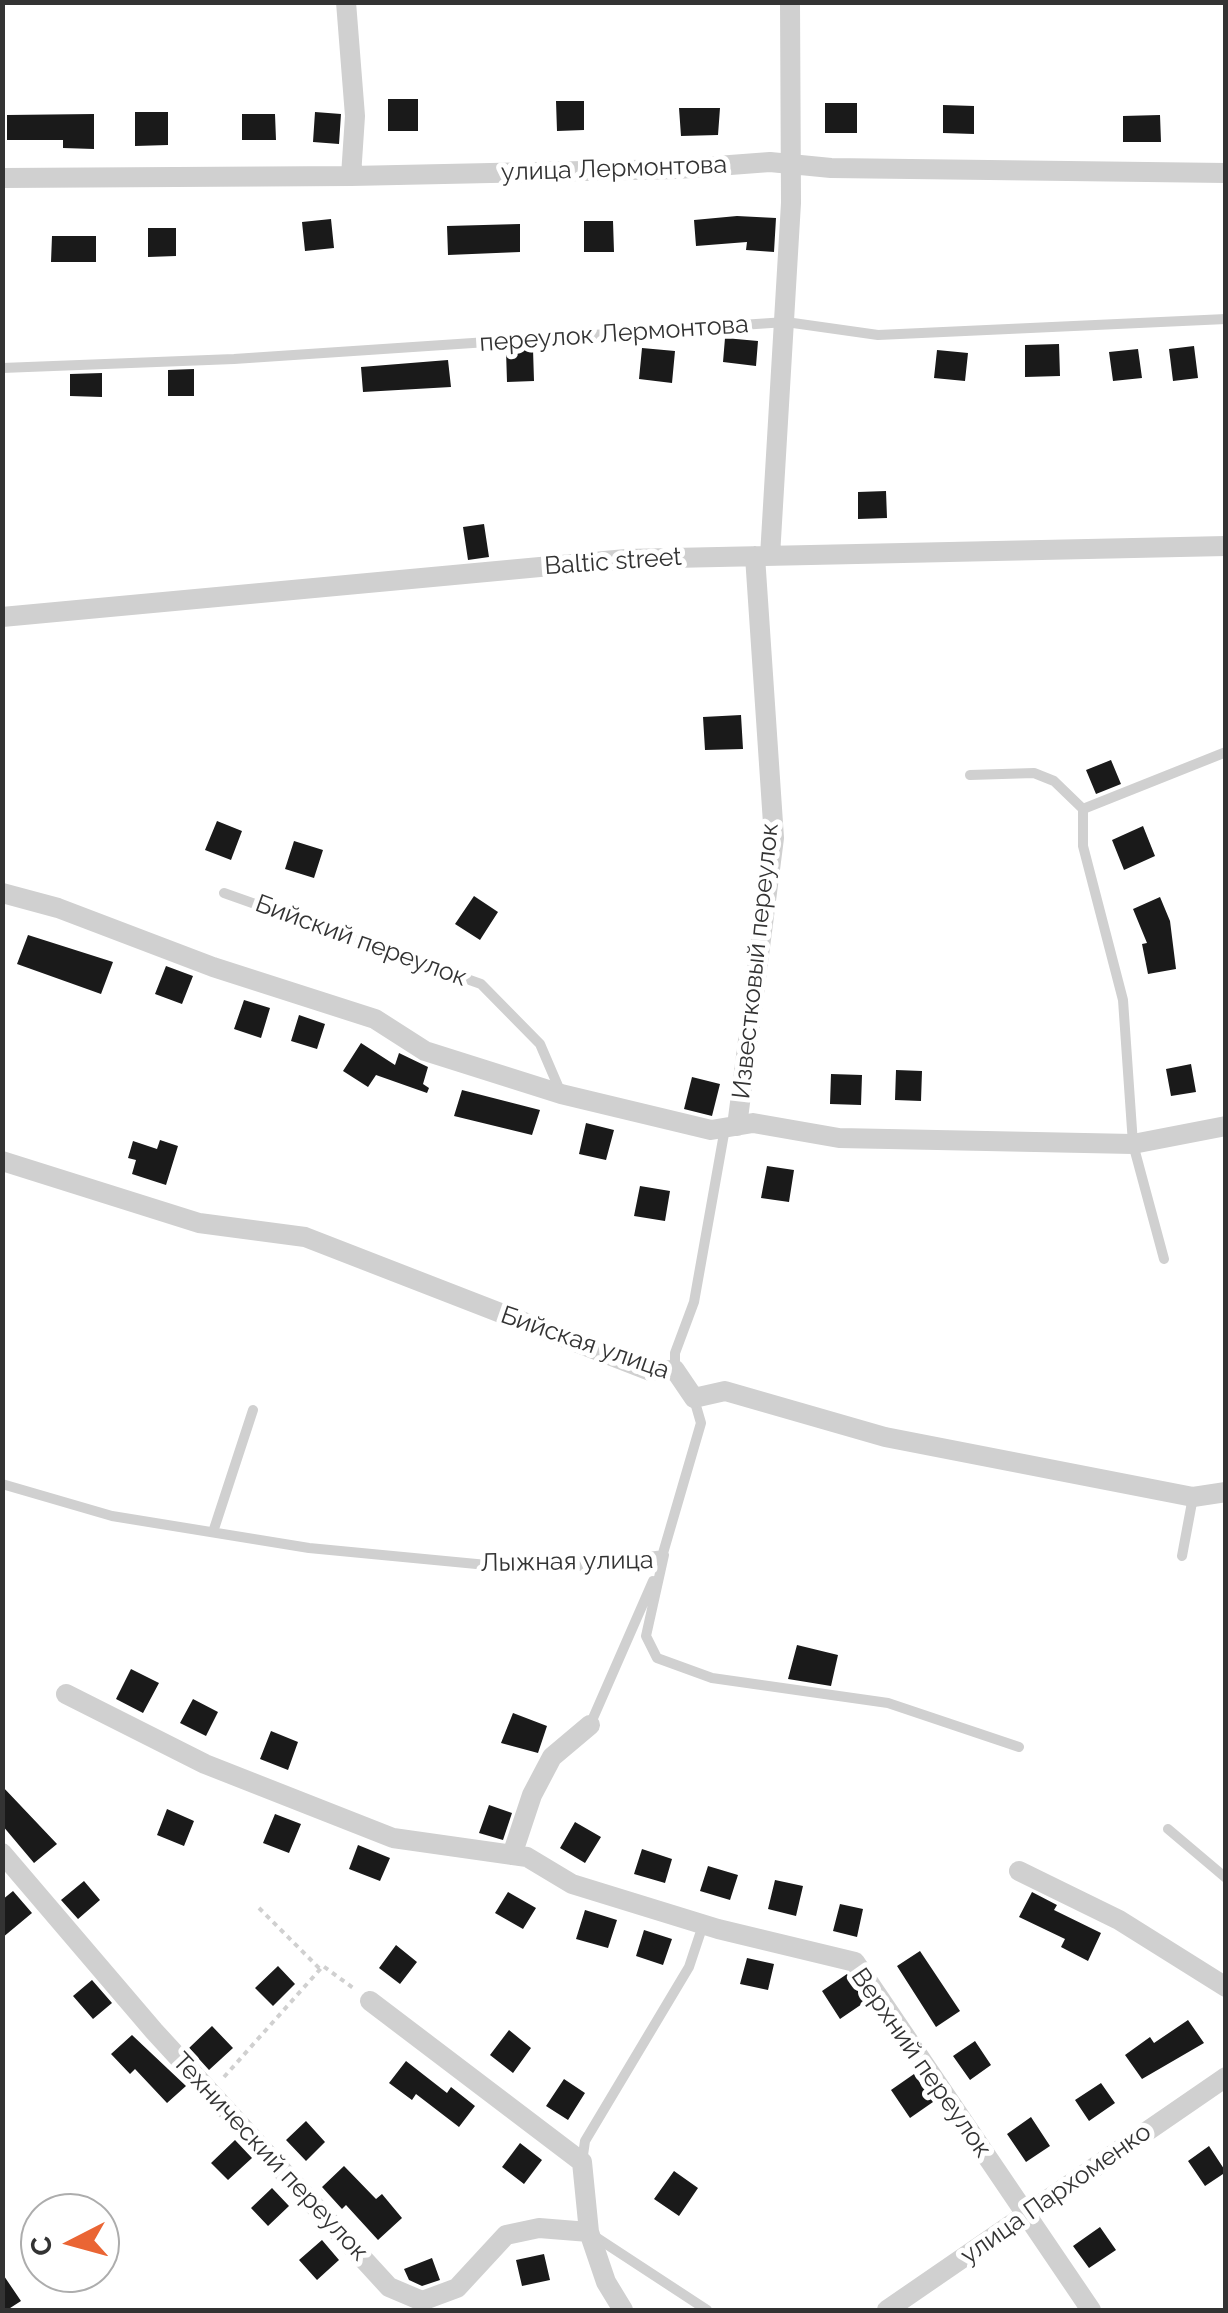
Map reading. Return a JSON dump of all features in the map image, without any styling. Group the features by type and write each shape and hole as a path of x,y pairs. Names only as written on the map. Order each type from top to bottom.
{"street":[{"path":"346,2 355,116 351,176"},
{"name":"Известковый переулок","path":"731,1127 774,838 762,556 786,322 792,166 790,2"},
{"name":"улица Лермонтова","path":"2,178 351,176 677,169 770,162 792,166 1226,173"},
{"name":"Baltic street","path":"2,617 626,559 1226,546"},
{"path":"2,893 58,908 214,967 375,1019 425,1051 561,1094 711,1130 753,1123 839,1138 1133,1144 1226,1126"},
{"name":"Бийская улица","path":"2,1161 199,1223 305,1237 650,1371 675,1370 694,1398 725,1390 885,1437 1194,1498 1226,1492"},
{"name":"Верхний переулок","path":"66,1694 206,1764 393,1838 527,1857 572,1884 703,1925 855,1962 1091,2310"},
{"path":"512,1855 532,1795 552,1757 590,1724"},
{"name":"Технический переулок","path":"2,1853 210,2092 389,2287 422,2301 456,2288 506,2235 539,2228 588,2232"},
{"path":"1019,1870 1119,1920 1226,1987"},
{"path":"370,2000 582,2162 588,2232 606,2282 623,2310"},
{"name":"улица Пархоменко","path":"887,2310 1226,2077"}],"lane":[{"name":"переулок Лермонтова","path":"2,368 234,358 786,322 878,335 1226,318"},
{"path":"1082,809 1226,752"},
{"path":"970,775 1034,772 1054,781 1082,809 1082,846 1123,1000 1133,1144 1164,1258"},
{"name":"Бийский переулок","path":"224,892 482,984 540,1044 561,1094"},
{"name":"Известковый переулок","path":"675,1370 675,1354 694,1302 731,1127"},
{"path":"590,1724 664,1555 700,1423 694,1398"},
{"path":"214,1529 253,1410"},
{"name":"Лыжная улица","path":"2,1484 112,1516 214,1529 309,1548 487,1565 569,1567 664,1555 646,1636 657,1658 712,1678 888,1703 1019,1748"},
{"path":"1182,1556 1194,1498"},
{"path":"1168,1829 1226,1878"},
{"path":"582,2162 585,2141 689,1967 703,1925"},
{"path":"588,2232 707,2310"}],"path":[{"path":"259,1908 320,1969"},
{"path":"210,2092 323,1966 370,2000"}],"building":[{"path":"388,99 418,99 418,131 388,131"},
{"path":"556,101 584,101 584,130 557,131"},
{"path":"825,103 857,103 857,133 825,133"},
{"path":"943,105 974,106 974,134 943,133"},
{"path":"679,108 720,108 718,135 681,136"},
{"path":"135,112 168,112 168,145 135,146"},
{"path":"315,112 341,114 339,144 313,142"},
{"path":"94,114 94,149 63,148 63,140 7,140 7,115"},
{"path":"242,114 275,114 276,140 242,140"},
{"path":"1160,115 1161,142 1123,142 1123,116"},
{"path":"776,218 774,252 746,250 747,242 696,246 694,220"},
{"path":"331,219 334,248 305,251 302,222"},
{"path":"584,221 613,221 614,252 584,252"},
{"path":"520,224 520,252 448,255 447,226"},
{"path":"148,228 176,228 176,256 148,257"},
{"path":"52,236 96,236 96,262 51,262"},
{"path":"725,338 758,341 756,366 723,362"},
{"path":"1059,344 1060,376 1025,377 1025,345"},
{"path":"1194,346 1198,378 1173,381 1169,349"},
{"path":"642,348 675,351 672,383 639,379"},
{"path":"533,349 534,381 507,382 506,350"},
{"path":"1138,349 1142,378 1113,381 1109,352"},
{"path":"937,350 968,353 965,381 934,378"},
{"path":"448,360 451,387 363,392 361,367"},
{"path":"194,369 194,396 168,396 168,370"},
{"path":"102,373 102,397 70,396 70,374"},
{"path":"886,491 887,518 858,519 858,492"},
{"path":"484,524 489,557 468,560 463,527"},
{"path":"741,715 743,749 705,750 703,717"},
{"path":"1111,760 1121,784 1096,794 1086,770"},
{"path":"217,821 242,831 231,860 205,850"},
{"path":"1143,826 1155,856 1124,870 1112,840"},
{"path":"294,841 323,850 314,878 285,869"},
{"path":"474,896 498,912 480,940 455,924"},
{"path":"1160,897 1170,921 1176,969 1148,974 1142,944 1147,943 1133,909"},
{"path":"28,935 113,962 101,994 17,964"},
{"path":"166,966 193,976 182,1004 155,994"},
{"path":"244,1000 270,1008 261,1038 234,1029"},
{"path":"299,1015 325,1024 317,1049 291,1041"},
{"path":"361,1043 395,1065 399,1053 428,1067 423,1084 429,1088 427,1093 376,1075 368,1087 343,1071"},
{"path":"1191,1064 1196,1092 1171,1096 1166,1069"},
{"path":"896,1070 922,1071 921,1101 895,1100"},
{"path":"831,1074 862,1075 861,1105 830,1104"},
{"path":"692,1077 720,1084 712,1116 684,1109"},
{"path":"462,1090 540,1110 532,1135 454,1116"},
{"path":"586,1123 614,1130 606,1160 579,1154"},
{"path":"160,1140 178,1146 166,1185 132,1174 136,1160 128,1158 133,1141 157,1149"},
{"path":"767,1166 794,1170 789,1202 761,1198"},
{"path":"640,1186 670,1191 665,1221 634,1216"},
{"path":"797,1645 838,1655 831,1686 788,1679"},
{"path":"131,1669 159,1683 143,1713 116,1699"},
{"path":"193,1699 218,1712 206,1736 180,1723"},
{"path":"513,1713 547,1726 538,1753 501,1743"},
{"path":"271,1731 298,1742 288,1770 260,1759"},
{"path":"2,1786 57,1844 34,1863 2,1825"},
{"path":"489,1805 512,1813 503,1840 479,1833"},
{"path":"167,1809 194,1821 184,1846 157,1835"},
{"path":"275,1814 301,1824 289,1853 263,1843"},
{"path":"575,1822 601,1837 585,1863 560,1848"},
{"path":"358,1845 390,1858 380,1881 349,1869"},
{"path":"642,1849 672,1859 665,1883 634,1874"},
{"path":"708,1866 738,1875 730,1900 700,1891"},
{"path":"775,1880 803,1886 796,1916 768,1909"},
{"path":"84,1881 100,1900 78,1919 61,1900"},
{"path":"13,1891 32,1913 2,1938 2,1900"},
{"path":"508,1892 536,1908 523,1929 495,1913"},
{"path":"1032,1892 1057,1905 1054,1910 1101,1933 1088,1961 1061,1947 1065,1939 1019,1917"},
{"path":"840,1904 863,1909 857,1937 833,1931"},
{"path":"585,1910 617,1920 608,1948 576,1939"},
{"path":"644,1930 672,1939 663,1965 636,1956"},
{"path":"396,1945 417,1962 400,1984 379,1968"},
{"path":"920,1951 960,2011 936,2027 897,1966"},
{"path":"747,1958 774,1964 768,1990 740,1984"},
{"path":"278,1966 295,1984 273,2006 255,1988"},
{"path":"847,1974 865,2002 840,2019 822,1991"},
{"path":"92,1980 112,2003 93,2019 73,1996"},
{"path":"1188,2020 1204,2043 1142,2079 1125,2055 1150,2037 1154,2043"},
{"path":"212,2026 233,2048 209,2070 189,2048"},
{"path":"509,2030 531,2048 513,2073 490,2055"},
{"path":"132,2035 186,2086 167,2103 135,2069 130,2074 111,2054"},
{"path":"975,2041 991,2065 970,2080 953,2056"},
{"path":"406,2061 447,2093 451,2087 475,2106 459,2127 416,2094 412,2100 389,2083"},
{"path":"914,2074 933,2102 910,2118 891,2090"},
{"path":"564,2079 585,2093 568,2120 546,2106"},
{"path":"1101,2083 1115,2103 1089,2121 1075,2100"},
{"path":"1031,2117 1050,2146 1026,2162 1007,2134"},
{"path":"306,2121 325,2142 306,2161 286,2140"},
{"path":"235,2140 252,2158 228,2180 211,2163"},
{"path":"520,2143 542,2160 524,2184 502,2167"},
{"path":"1209,2146 1226,2172 1205,2186 1188,2161"},
{"path":"344,2166 376,2199 382,2194 402,2218 378,2240 346,2205 342,2209 322,2187"},
{"path":"674,2171 698,2188 679,2216 654,2199"},
{"path":"272,2188 289,2206 268,2226 251,2208"},
{"path":"1100,2227 1116,2250 1089,2268 1073,2246"},
{"path":"322,2240 339,2260 317,2280 299,2260"},
{"path":"544,2254 550,2280 522,2286 516,2260"},
{"path":"432,2258 440,2280 422,2286 409,2280 404,2269"},
{"path":"2,2273 21,2301 7,2310 2,2310"}]}
